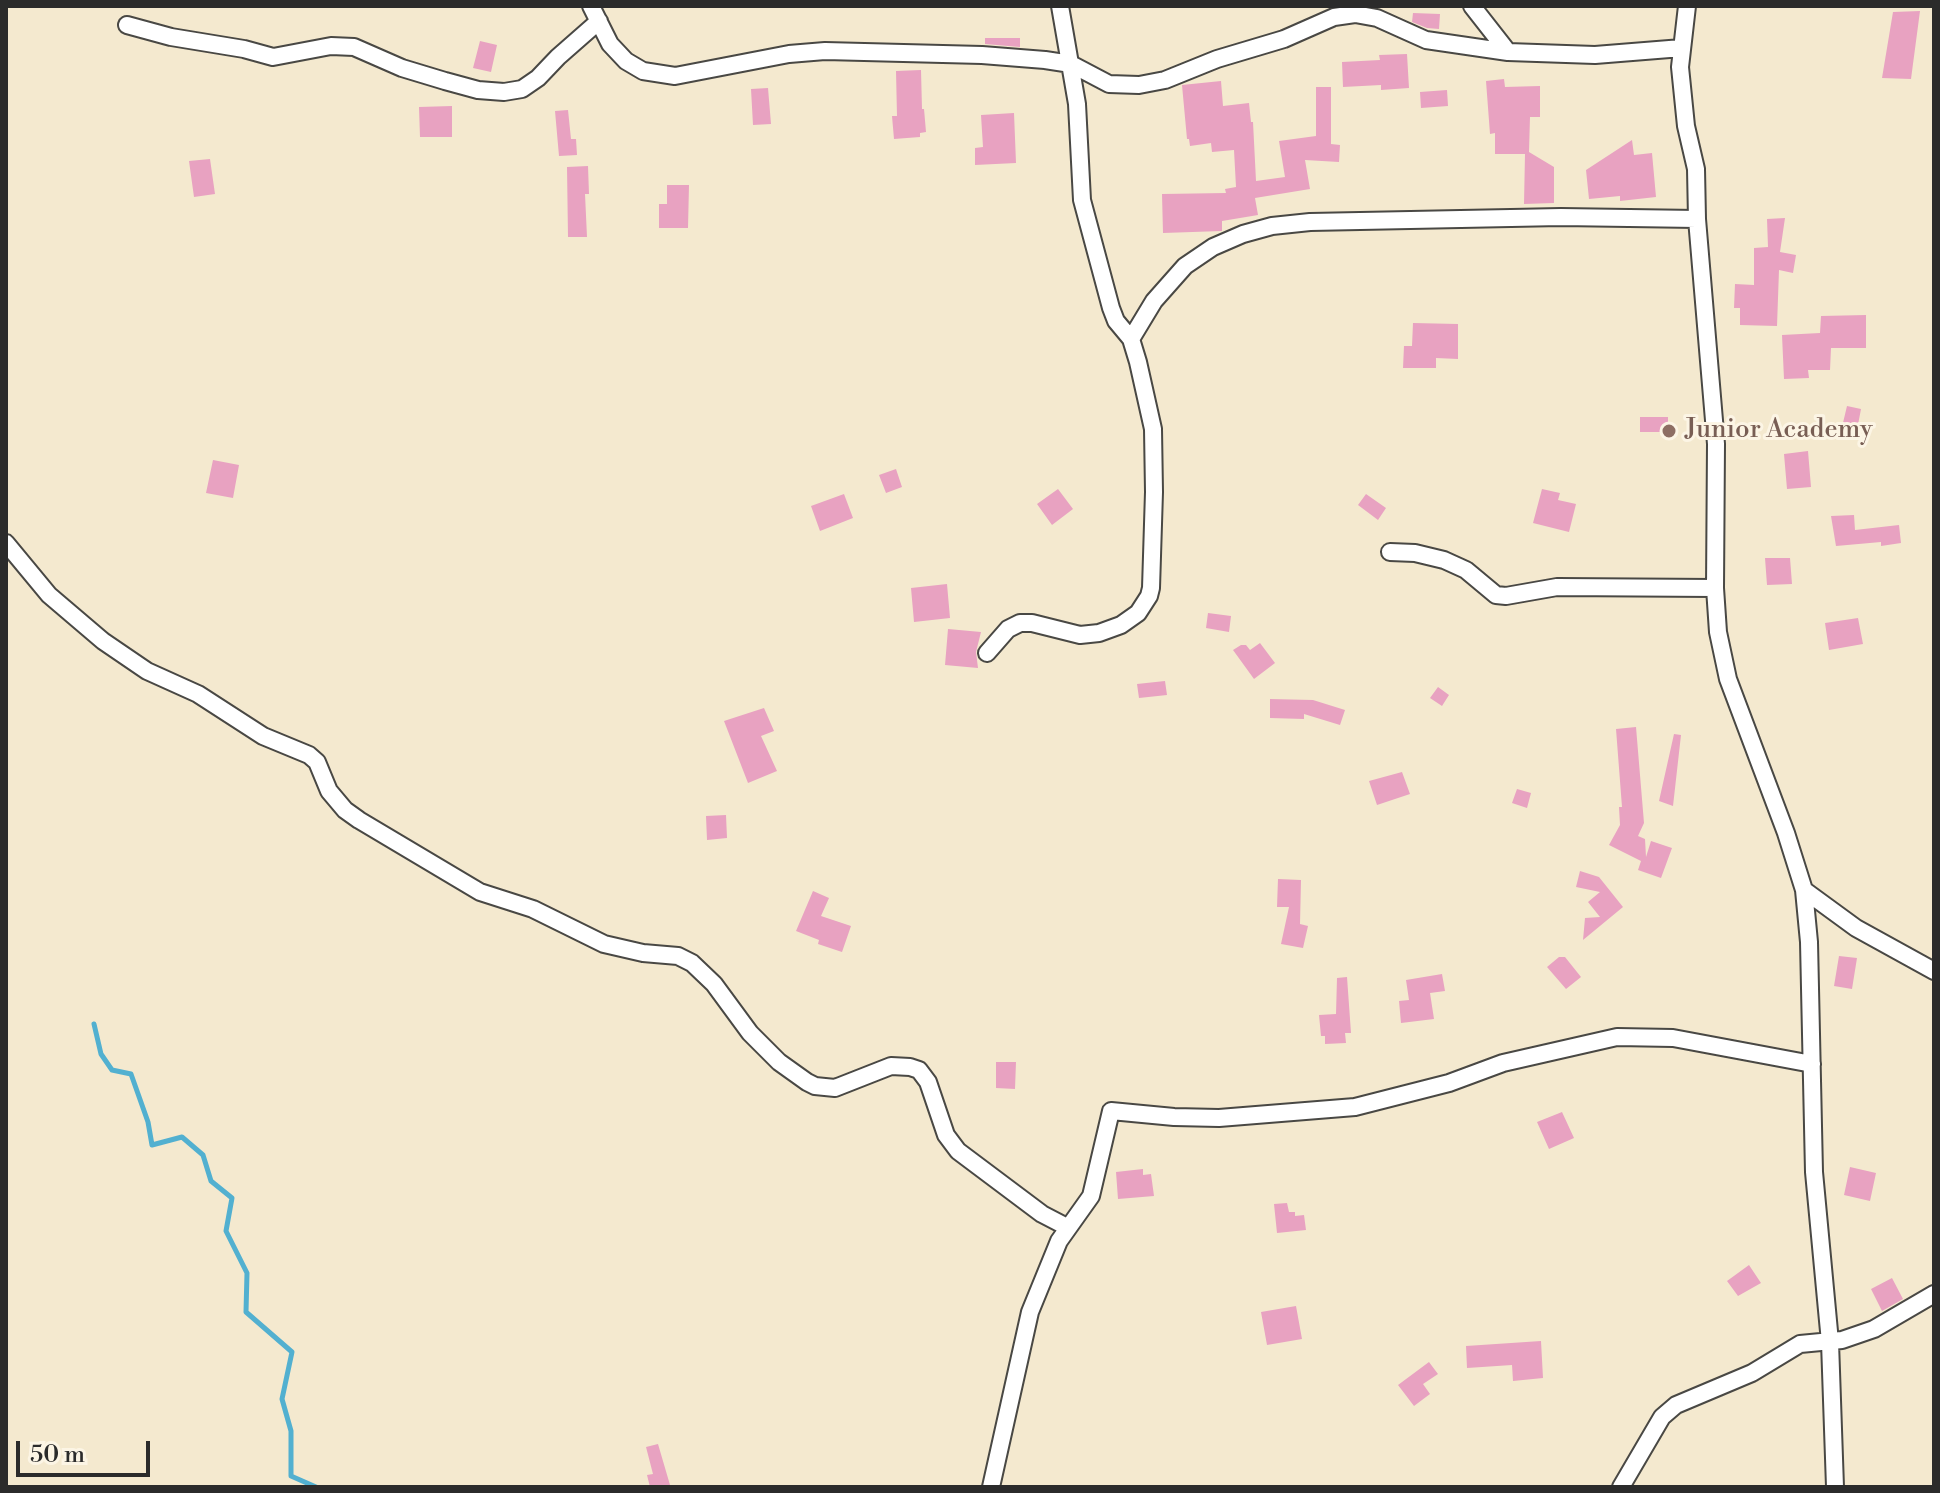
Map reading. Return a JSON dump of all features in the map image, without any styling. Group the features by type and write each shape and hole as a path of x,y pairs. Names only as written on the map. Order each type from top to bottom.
{"street":[{"path":"987,653 1017,623 1032,623 1080,635 1099,633 1121,625 1134,616 1149,596 1154,442 1148,401 1131,339 1116,321 1111,308 1082,200 1079,175 1081,143 1060,6"},
{"path":"1472,6 1508,52"},
{"path":"1687,6 1680,67 1686,126 1696,169 1697,219 1716,444 1715,588 1718,632 1728,679 1790,844 1804,890 1809,942 1814,1172 1830,1342 1835,1487"},
{"path":"127,25 273,57 287,57 331,46 354,47 402,68 445,81 478,90 504,92 522,89 538,78 595,14 610,44 626,61 643,71 660,75 700,72 789,54 825,51 982,55 1071,64 1109,84 1125,86 1150,83 1284,39 1334,17 1355,14 1377,18 1426,40 1508,52 1595,55 1682,48"},
{"path":"1131,339 1154,301 1185,266 1213,247 1272,226 1310,222 1561,217 1697,219"},
{"path":"6,543 49,595 123,656 217,705 263,736 309,755 317,762 329,791 345,810 359,820 480,892 533,909 604,944 643,953 678,956 692,963 714,984 750,1033 779,1062 807,1082 835,1088 891,1066 919,1070 928,1082 946,1135 958,1151 1042,1214 1067,1227"},
{"path":"1390,552 1415,553 1444,560 1466,570 1496,595 1557,587 1715,588"},
{"path":"1804,890 1856,928 1934,971"},
{"path":"991,1487 1030,1312 1041,1280 1067,1227 1091,1196 1111,1111 1219,1118 1355,1107 1449,1083 1503,1063 1617,1037 1673,1038 1812,1064"},
{"path":"1621,1487 1667,1411 1752,1373 1800,1344 1830,1342 1874,1329 1934,1294"}],"building":[{"path":"1920,11 1911,79 1882,78 1893,12"},
{"path":"1413,13 1440,14 1439,29 1412,22"},
{"path":"985,38 1020,38 1020,47 985,44"},
{"path":"480,41 497,45 491,72 473,68"},
{"path":"1407,54 1409,88 1381,90 1381,85 1343,87 1342,62 1380,60 1379,55"},
{"path":"921,70 926,132 920,133 920,137 894,139 892,116 897,116 896,71"},
{"path":"1504,79 1505,87 1540,86 1540,117 1530,117 1529,152 1554,167 1554,203 1524,204 1525,154 1495,154 1495,133 1490,134 1486,81"},
{"path":"1221,81 1223,106 1249,103 1256,181 1285,177 1279,141 1316,136 1316,87 1331,87 1331,144 1340,145 1339,162 1305,160 1310,189 1255,198 1258,215 1222,221 1222,231 1163,233 1162,194 1226,193 1225,189 1236,187 1234,150 1212,152 1211,143 1190,146 1187,139 1182,85"},
{"path":"768,88 771,124 753,125 751,89"},
{"path":"1447,90 1448,106 1421,108 1420,92"},
{"path":"452,106 452,137 420,137 419,107"},
{"path":"568,110 571,139 576,139 577,155 559,156 555,111"},
{"path":"1014,113 1016,163 975,165 975,148 983,147 981,115"},
{"path":"1632,140 1634,155 1652,153 1656,197 1620,201 1620,196 1589,199 1586,170"},
{"path":"210,159 215,194 194,197 189,161"},
{"path":"588,166 589,194 585,194 587,237 568,237 567,167"},
{"path":"667,185 689,185 688,228 659,228 659,204 667,204"},
{"path":"1785,218 1780,252 1796,255 1793,273 1779,270 1777,326 1740,325 1740,308 1734,308 1735,284 1754,285 1754,248 1768,247 1767,219"},
{"path":"1866,315 1866,348 1831,348 1830,370 1808,370 1809,378 1784,379 1782,335 1820,333 1821,316"},
{"path":"1413,323 1458,324 1458,359 1436,358 1436,368 1403,368 1404,346 1412,346"},
{"path":"1847,406 1861,409 1857,430 1842,427"},
{"path":"1640,417 1668,417 1668,432 1640,432"},
{"path":"1808,451 1811,487 1787,489 1784,454"},
{"path":"213,460 239,465 233,498 206,493"},
{"path":"896,469 902,487 886,493 879,475"},
{"path":"1058,489 1073,509 1052,525 1037,504"},
{"path":"1542,489 1560,493 1558,500 1576,504 1569,532 1533,523"},
{"path":"844,494 853,518 820,531 811,506"},
{"path":"1366,494 1386,508 1378,520 1358,505"},
{"path":"1854,515 1855,530 1899,525 1901,543 1836,546 1831,516"},
{"path":"1765,558 1790,558 1792,584 1767,585"},
{"path":"947,584 950,618 914,622 911,588"},
{"path":"1208,613 1231,616 1229,632 1206,628"},
{"path":"1858,618 1863,644 1829,650 1825,623"},
{"path":"948,629 981,632 976,652 978,668 945,665"},
{"path":"1260,643 1275,663 1254,679 1233,650 1246,645 1250,650"},
{"path":"1165,681 1167,695 1139,698 1137,684"},
{"path":"1438,687 1449,695 1442,706 1430,698"},
{"path":"1270,699 1313,700 1345,710 1340,725 1304,714 1304,719 1270,718"},
{"path":"764,708 774,731 761,736 777,771 748,783 724,721"},
{"path":"1636,727 1644,823 1638,836 1645,839 1646,857 1651,841 1672,848 1661,878 1638,870 1641,861 1609,845 1620,825 1619,807 1622,807 1616,729"},
{"path":"1674,734 1681,735 1673,806 1659,801"},
{"path":"1402,772 1410,794 1377,805 1369,781"},
{"path":"1517,789 1531,793 1527,808 1512,803"},
{"path":"726,815 727,838 707,840 706,816"},
{"path":"1580,871 1599,877 1623,907 1583,940 1585,918 1600,917 1588,902 1600,892 1576,887"},
{"path":"1278,879 1301,880 1300,924 1308,926 1303,948 1281,944 1289,907 1277,907"},
{"path":"813,891 829,898 821,916 851,926 842,952 818,944 819,940 796,931"},
{"path":"1839,956 1857,958 1852,989 1834,986"},
{"path":"1559,957 1565,957 1581,977 1566,989 1547,967"},
{"path":"1442,974 1445,991 1430,993 1434,1019 1401,1023 1399,1001 1409,1000 1406,980"},
{"path":"1347,977 1351,1033 1345,1033 1346,1043 1325,1044 1319,1015 1336,1014 1337,978"},
{"path":"996,1062 1016,1062 1015,1089 996,1088"},
{"path":"1562,1112 1574,1138 1549,1149 1537,1122"},
{"path":"1850,1167 1876,1173 1870,1201 1844,1195"},
{"path":"1143,1169 1143,1175 1151,1174 1154,1196 1118,1199 1116,1172"},
{"path":"1287,1203 1289,1212 1295,1212 1295,1216 1304,1215 1306,1230 1277,1233 1274,1204"},
{"path":"1749,1265 1761,1283 1738,1296 1727,1281"},
{"path":"1892,1278 1903,1299 1882,1311 1871,1289"},
{"path":"1296,1306 1302,1339 1267,1345 1261,1312"},
{"path":"1541,1341 1543,1378 1513,1381 1512,1365 1467,1368 1466,1346"},
{"path":"1429,1362 1438,1374 1423,1384 1430,1394 1414,1406 1398,1385"},
{"path":"658,1444 670,1485 650,1487 647,1475 653,1474 646,1447"}],"waterway":[{"path":"94,1024 101,1054 112,1070 131,1074 148,1122 152,1145 182,1137 203,1155 211,1181 232,1198 226,1231 247,1273 246,1312 292,1352 282,1399 291,1431 291,1476 316,1487"}],"place":[{"name":"Junior Academy","path":"1669,431"}]}
